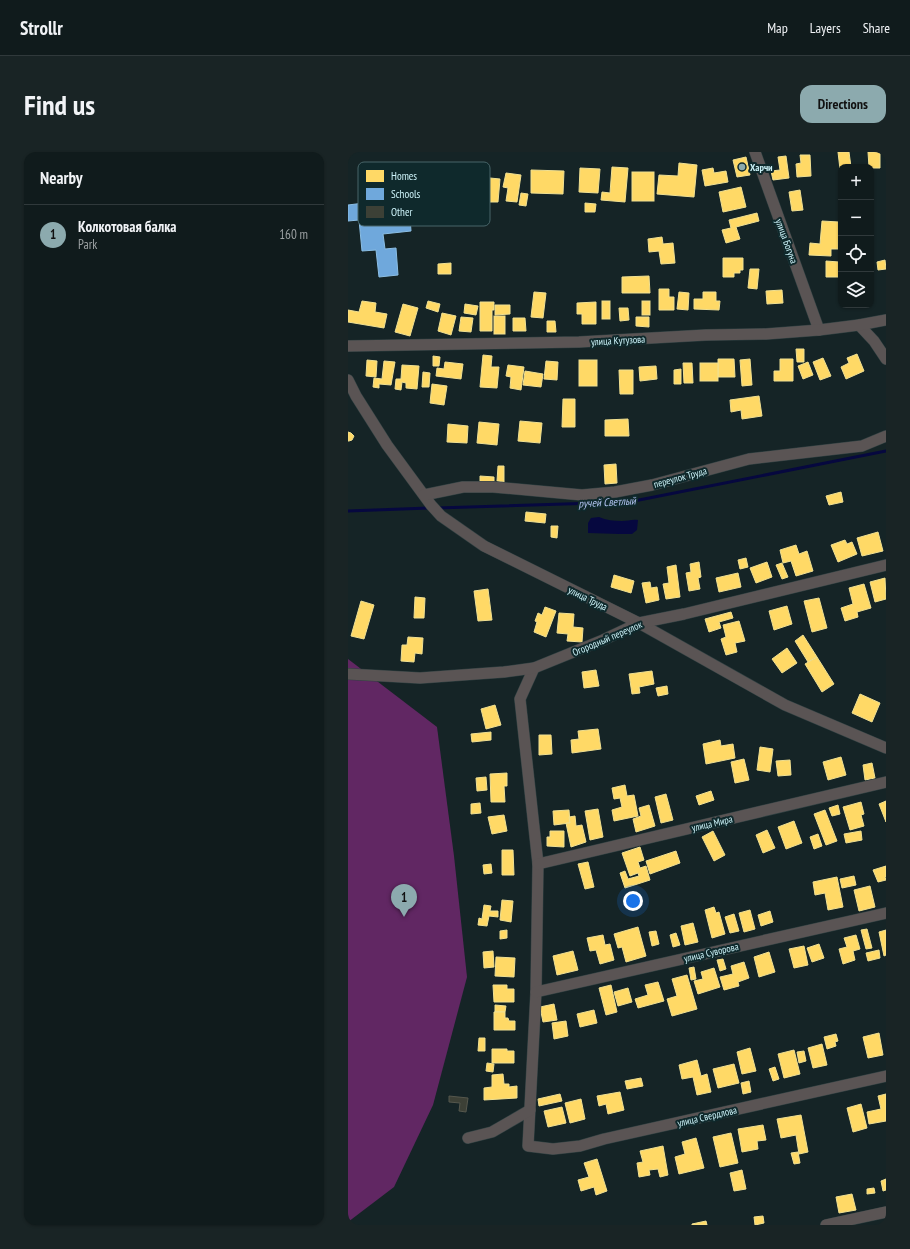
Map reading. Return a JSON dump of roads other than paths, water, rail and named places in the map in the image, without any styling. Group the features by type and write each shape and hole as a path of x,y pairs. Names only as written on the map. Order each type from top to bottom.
{"street":[{"name":"улица Богуна","path":"755,152 819,330"},
{"name":"улица Кутузова","path":"348,346 579,342 706,335 766,334 819,330 886,320"},
{"path":"859,325 874,341 886,359"},
{"name":"улица Труда","path":"348,380 356,396 387,445 431,505 439,514 484,546 639,623 785,705 886,748"},
{"name":"переулок Труда","path":"424,495 463,487 492,487 582,495 614,492 652,484 749,459 862,446 886,436"},
{"name":"Огородный переулок","path":"348,674 420,678 504,672 534,668 603,640 639,623 684,614 886,565"},
{"path":"468,1138 492,1132 530,1110 536,992 538,864 520,699 534,668"},
{"name":"улица Мира","path":"538,864 886,782"},
{"name":"улица Суворова","path":"536,992 886,913"},
{"name":"улица Свердлова","path":"530,1110 528,1146 553,1149 580,1146 886,1076"},
{"path":"826,1225 886,1212"}],"waterway":[{"name":"ручей Светлый","path":"437,508 629,502 886,451"},
{"name":"ручей Светлый","path":"348,511 429,508"}],"place":[{"name":"Харчи","path":"742,167"},
{"name":"Колкотовая балка","path":"404,917"}]}
